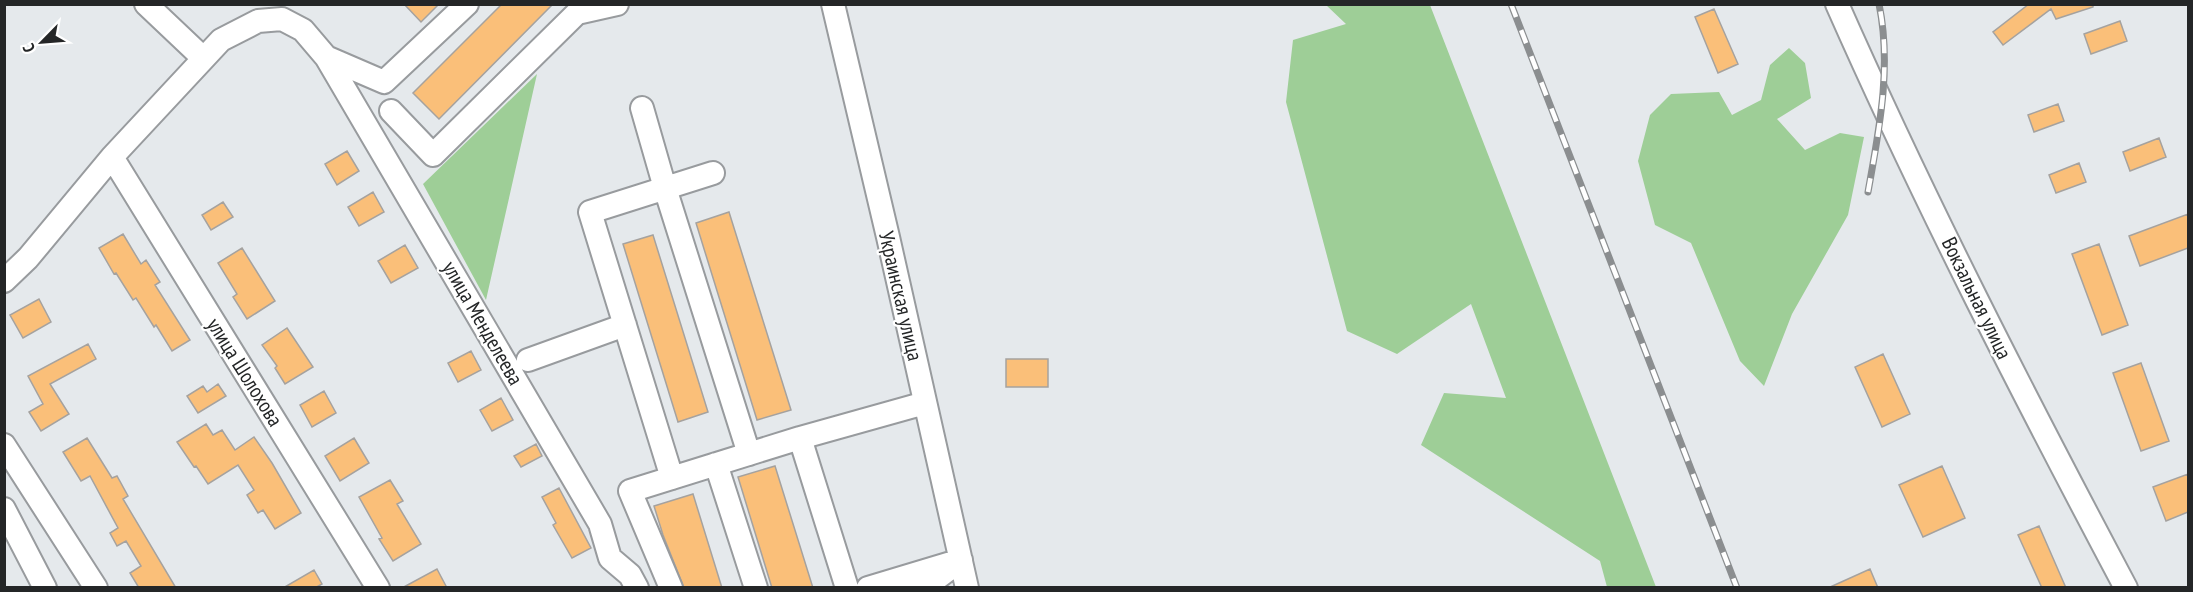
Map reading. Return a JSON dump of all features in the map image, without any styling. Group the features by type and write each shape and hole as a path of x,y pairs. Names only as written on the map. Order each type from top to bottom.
{"street":[{"path":"146,4 203,58"},
{"path":"4,281 28,258 112,157 203,58 257,4"},
{"path":"326,57 384,82 467,4"},
{"path":"391,111 433,155 577,13 617,4"},
{"name":"Украинская улица","path":"833,4 967,588"},
{"name":"Вокзальная улица","path":"1836,4 1882,107 2026,400 2126,588"},
{"name":"улица Менделеева","path":"221,40 258,21 282,19 303,30 326,57 600,524 610,558 630,575 637,588"},
{"path":"642,108 749,454"},
{"name":"улица Шолохова","path":"112,157 378,588"},
{"path":"672,478 590,212 713,173"},
{"path":"528,360 625,325"},
{"path":"671,588 630,491 925,402"},
{"path":"800,438 847,588"},
{"path":"4,445 96,588"},
{"path":"716,464 756,588"},
{"path":"4,509 45,588"},
{"path":"868,588 961,560"},
{"path":"924,588 961,560"}],"green space":[{"path":"1326,5 1430,5 1656,587 1607,587 1600,561 1421,445 1444,393 1506,398 1471,304 1397,354 1347,331 1286,102 1293,40 1346,24"},
{"path":"1789,48 1805,63 1811,98 1777,119 1805,150 1840,133 1864,137 1848,215 1792,314 1764,386 1740,361 1691,243 1655,225 1638,161 1650,115 1671,94 1719,92 1732,115 1761,100 1770,65"},
{"path":"537,74 486,300 423,184"}],"building":[{"path":"404,4 439,4 421,22"},
{"path":"502,4 553,4 439,119 413,93"},
{"path":"2029,4 2093,4 2093,7 2056,19 2051,9 2003,45 1993,32"},
{"path":"1714,9 1738,64 1718,73 1695,17"},
{"path":"2120,21 2127,41 2091,54 2084,34"},
{"path":"2058,104 2064,121 2034,132 2028,115"},
{"path":"2159,138 2166,157 2130,171 2123,152"},
{"path":"347,151 359,171 337,185 325,164"},
{"path":"2079,163 2086,182 2056,193 2049,175"},
{"path":"373,192 384,212 359,226 348,207"},
{"path":"223,202 233,217 211,230 202,215"},
{"path":"729,212 791,410 757,420 696,223"},
{"path":"2188,214 2188,248 2140,266 2129,236"},
{"path":"123,234 141,264 146,260 160,282 155,285 190,340 172,351 136,298 133,300 116,273 114,274 99,248"},
{"path":"653,235 708,412 678,422 623,244"},
{"path":"2099,244 2128,325 2102,335 2072,254"},
{"path":"405,245 418,268 391,283 378,261"},
{"path":"242,248 275,301 247,319 233,297 237,294 218,263"},
{"path":"39,299 51,322 23,338 10,315"},
{"path":"287,328 313,367 285,384 275,368 277,366 262,345"},
{"path":"88,344 96,359 50,384 69,414 41,431 29,412 43,404 28,376"},
{"path":"471,351 481,370 458,382 448,363"},
{"path":"1883,354 1910,414 1882,427 1855,367"},
{"path":"1006,359 1048,359 1048,387 1006,387"},
{"path":"2141,363 2169,441 2141,451 2113,373"},
{"path":"218,384 226,396 198,413 187,396 203,386 207,392"},
{"path":"324,391 336,413 312,427 300,405"},
{"path":"501,398 513,420 492,431 480,410"},
{"path":"206,424 213,435 222,430 235,450 254,437 301,513 275,529 263,510 258,513 247,495 254,490 238,465 208,484 177,442"},
{"path":"87,438 112,478 117,476 128,496 123,499 176,588 139,588 130,573 141,566 126,541 117,546 110,533 118,528 90,476 81,481 63,452"},
{"path":"354,438 369,463 340,481 325,456"},
{"path":"536,444 542,456 521,467 514,456"},
{"path":"775,466 813,588 772,588 738,477"},
{"path":"1942,466 1965,518 1923,537 1899,485"},
{"path":"2188,474 2188,512 2166,521 2153,487"},
{"path":"390,480 403,501 397,504 421,544 393,561 379,539 382,538 359,497"},
{"path":"559,488 591,548 572,558 553,525 556,523 542,497"},
{"path":"693,494 722,588 684,588 654,506"},
{"path":"2039,526 2066,588 2042,588 2018,535"},
{"path":"437,569 447,588 402,588"},
{"path":"1870,569 1878,588 1828,588"},
{"path":"314,570 322,584 315,588 283,588"}],"railway":[{"path":"1511,4 1737,588"},
{"path":"1868,192 1880,122 1884,75 1883,28 1879,4"}]}
